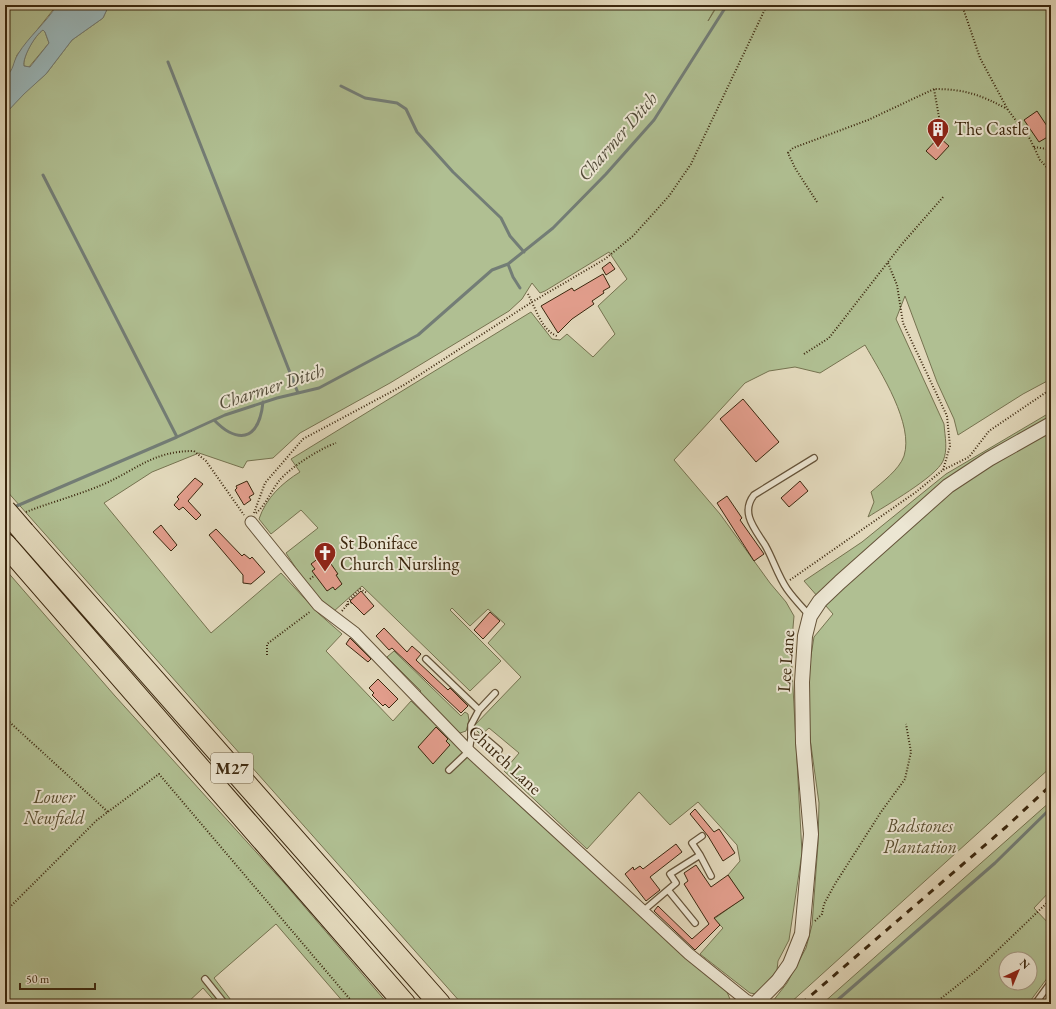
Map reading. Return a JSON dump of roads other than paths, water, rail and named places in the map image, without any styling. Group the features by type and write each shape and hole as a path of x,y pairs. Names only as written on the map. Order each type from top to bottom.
{"highway":[{"name":"M27","path":"5,510 440,1004"},
{"name":"M27","path":"6,545 405,1004"}],"street":[{"name":"Lee Lane","path":"754,1004 778,981 790,964 802,934 811,834 803,743 802,682 805,636 810,616 820,601 840,582 948,486 989,459 1051,424"},
{"name":"Church Lane","path":"251,522 318,605 355,633 469,751 689,954 746,1000 754,1004"}],"lane":[{"path":"810,616 784,584 765,546 754,530 749,517 749,502 754,495 814,458"},
{"path":"426,660 479,710"},
{"path":"449,770 469,751 471,725 479,710 495,693"},
{"path":"471,738 486,739 499,750"},
{"path":"702,836 692,843 711,876"},
{"path":"643,912 676,883 670,874 700,855"},
{"path":"668,890 695,923"},
{"path":"205,979 225,1004"},
{"path":"1035,1004 1051,982"}],"water":[{"path":"57,5 87,5 91,7 93,5 109,5 103,18 72,40 46,74 5,114 5,78 12,69 16,57 22,47 48,18","holes":["43,30 49,43 30,67 24,66 27,52 33,41"]}],"waterway":[{"name":"Charmer Ditch","path":"12,508 225,415 277,398 319,388 418,335 492,270 508,264 553,228 606,174 654,120 727,5"},
{"path":"168,62 298,393"},
{"name":"Charmer Ditch","path":"341,86 365,98 397,103 406,109 417,132 453,172 501,218 510,236 524,252"},
{"path":"43,175 177,437"},
{"path":"508,264 513,277 520,288"},
{"path":"214,420 229,432 237,435 250,433 258,423 263,402"},
{"path":"833,1004 995,863 1051,808"}],"railway":[{"path":"801,1004 1006,827 1051,785"}],"place":[{"name":"The Castle","path":"938,148"},
{"name":"St Boniface Church Nursling","path":"325,572"}],"park label":[{"name":"Lower Newfield","path":"54,807"},
{"name":"Badstones Plantation","path":"920,836"}]}
